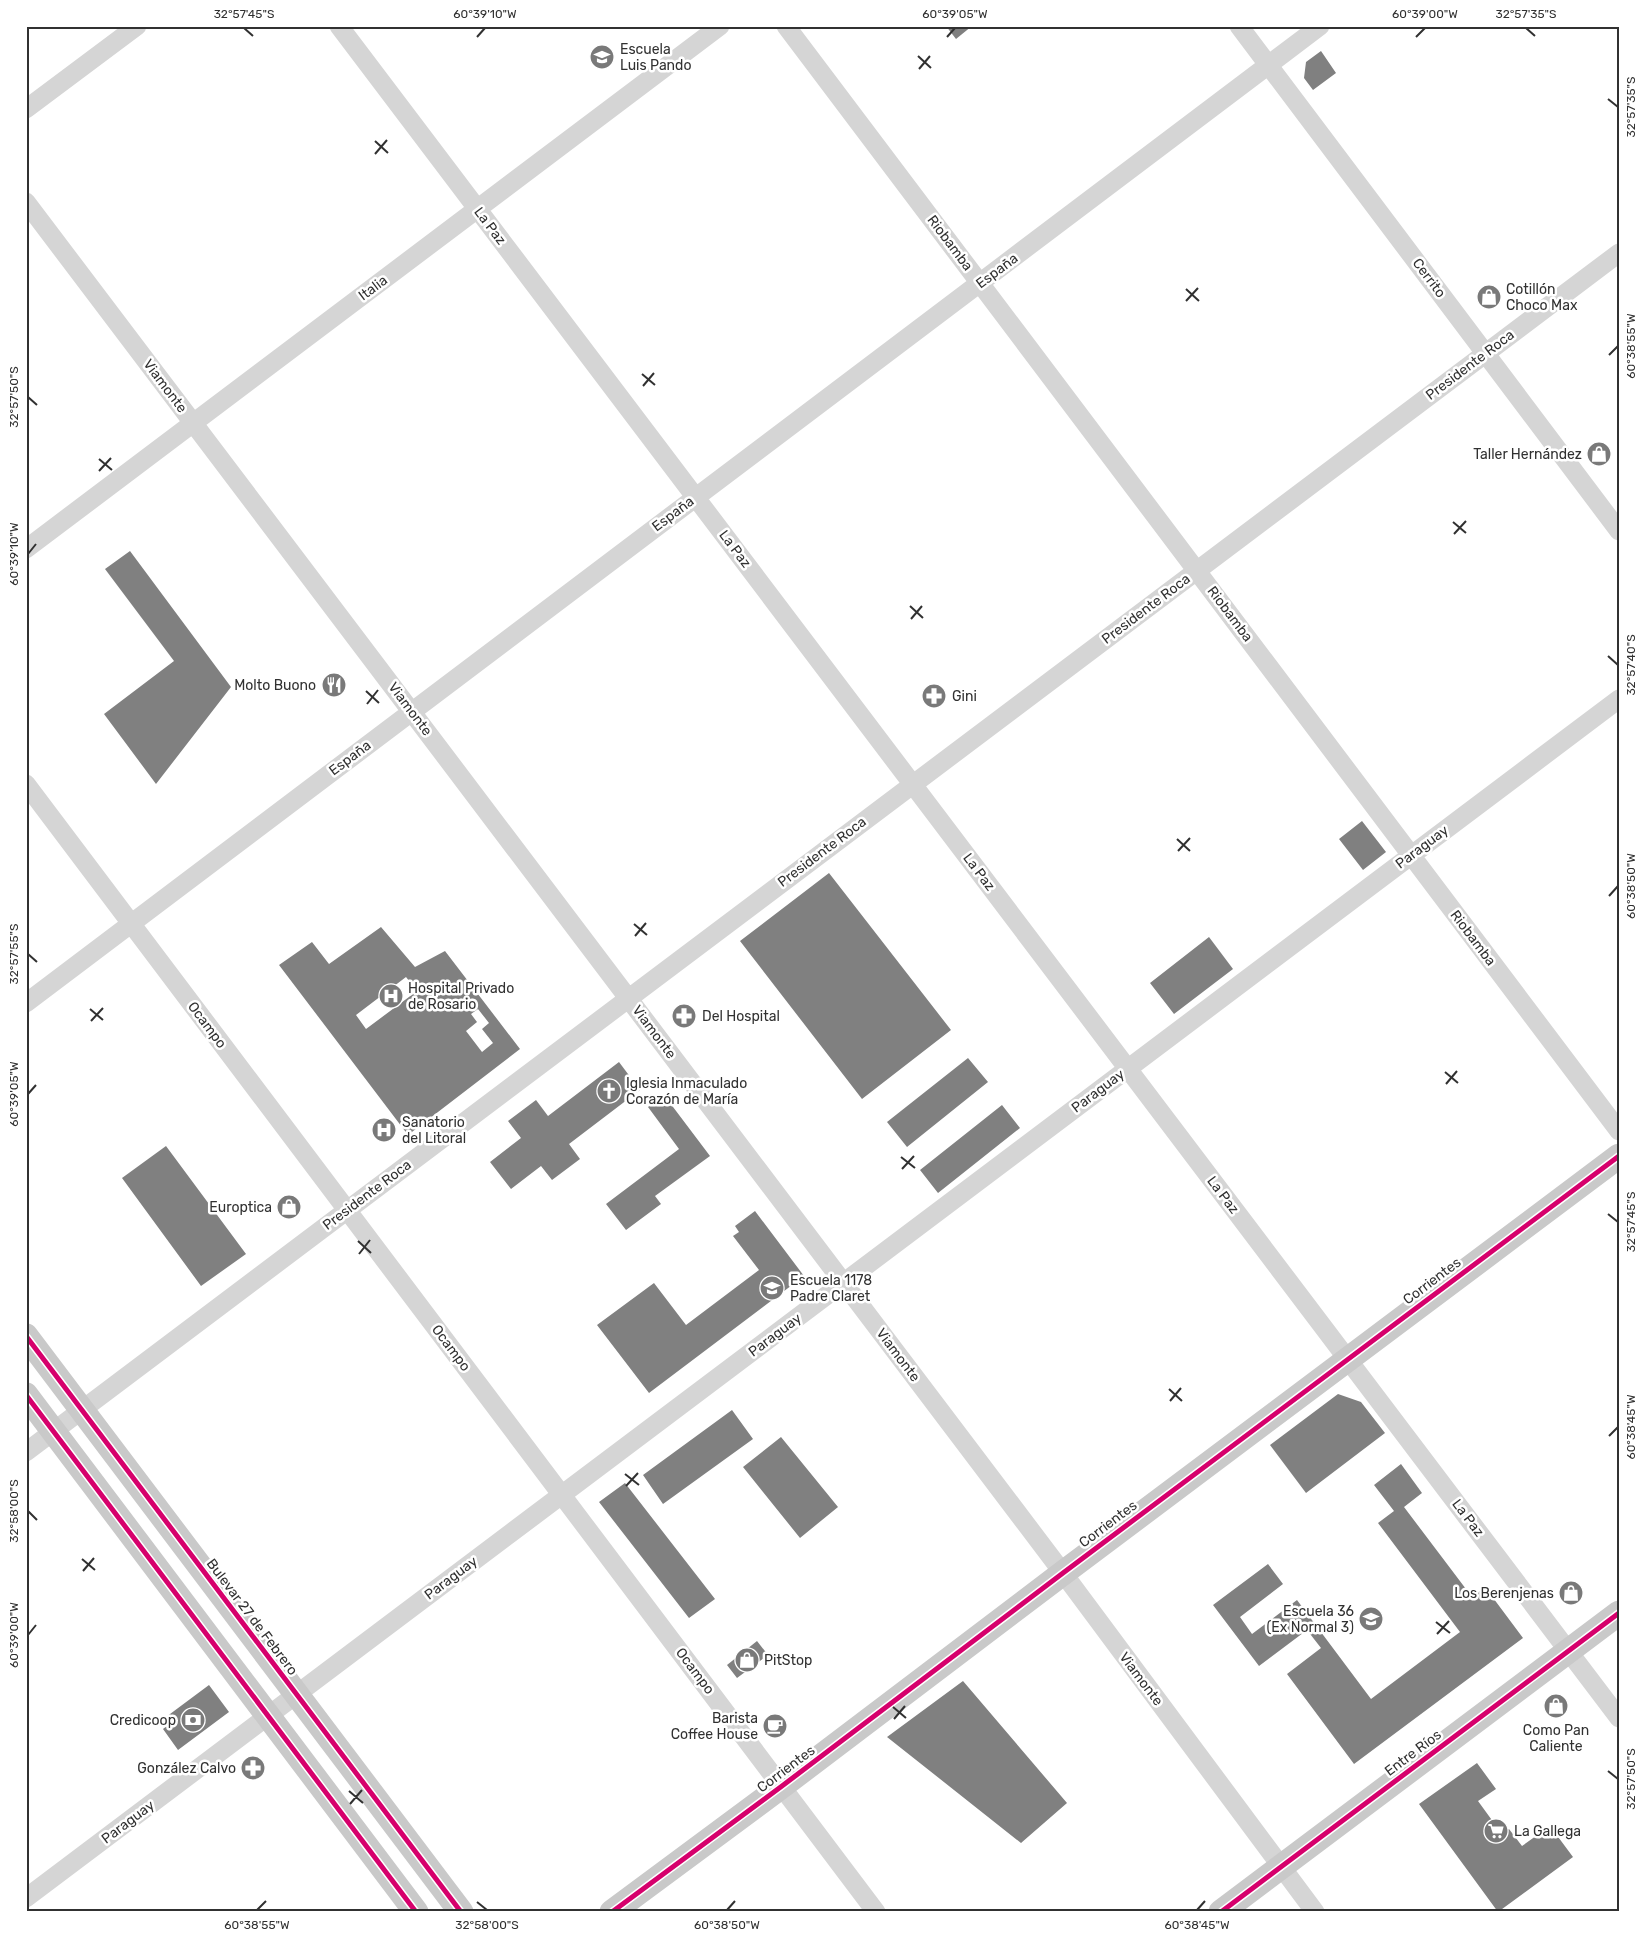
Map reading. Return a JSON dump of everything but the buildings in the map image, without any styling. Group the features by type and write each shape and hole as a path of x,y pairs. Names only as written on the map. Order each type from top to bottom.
{"main road":[{"name":"Corrientes","path":"623,1909 1062,1573 1619,1156"},
{"name":"Bulevar 27 de Febrero","path":"26,1336 461,1912"},
{"path":"26,1395 416,1912"},
{"name":"Entre Ríos","path":"1221,1912 1619,1613"}],"street":[{"path":"26,109 136,26"},
{"name":"La Paz","path":"339,26 1619,1718"},
{"name":"Italia","path":"26,549 720,26"},
{"name":"Riobamba","path":"786,26 1619,1131"},
{"name":"Cerrito","path":"1239,26 1619,530"},
{"name":"España","path":"26,1003 1320,26"},
{"name":"Viamonte","path":"26,202 1062,1573 1315,1912"},
{"name":"Presidente Roca","path":"26,1452 1619,253"},
{"name":"Paraguay","path":"26,1898 269,1717 296,1694 1619,699"},
{"name":"Ocampo","path":"26,784 876,1912"}],"cycle path":[{"path":"612,1912 1619,1156"},
{"path":"26,1336 461,1912"},
{"path":"26,1395 416,1912"},
{"path":"1221,1912 1619,1613"}],"place":[{"name":"Escuela Luis Pando","path":"602,57"},
{"name":"Cotillón Choco Max","path":"1489,297"},
{"name":"Taller Hernández","path":"1599,454"},
{"name":"Molto Buono","path":"334,685"},
{"name":"Gini","path":"934,696"},
{"name":"Hospital Privado de Rosario","path":"391,996"},
{"name":"Del Hospital","path":"684,1016"},
{"name":"Iglesia Inmaculado Corazón de María","path":"609,1091"},
{"name":"Sanatorio del Litoral","path":"384,1130"},
{"name":"Europtica","path":"289,1207"},
{"name":"Escuela 1178 Padre Claret","path":"772,1288"},
{"name":"Los Berenjenas","path":"1571,1593"},
{"name":"Escuela 36 (Ex Normal 3)","path":"1371,1619"},
{"name":"PitStop","path":"747,1660"},
{"name":"Como Pan Caliente","path":"1556,1706"},
{"name":"Credicoop","path":"193,1720"},
{"name":"Barista Coffee House","path":"775,1726"},
{"name":"González Calvo","path":"253,1768"},
{"name":"La Gallega","path":"1496,1831"}]}
